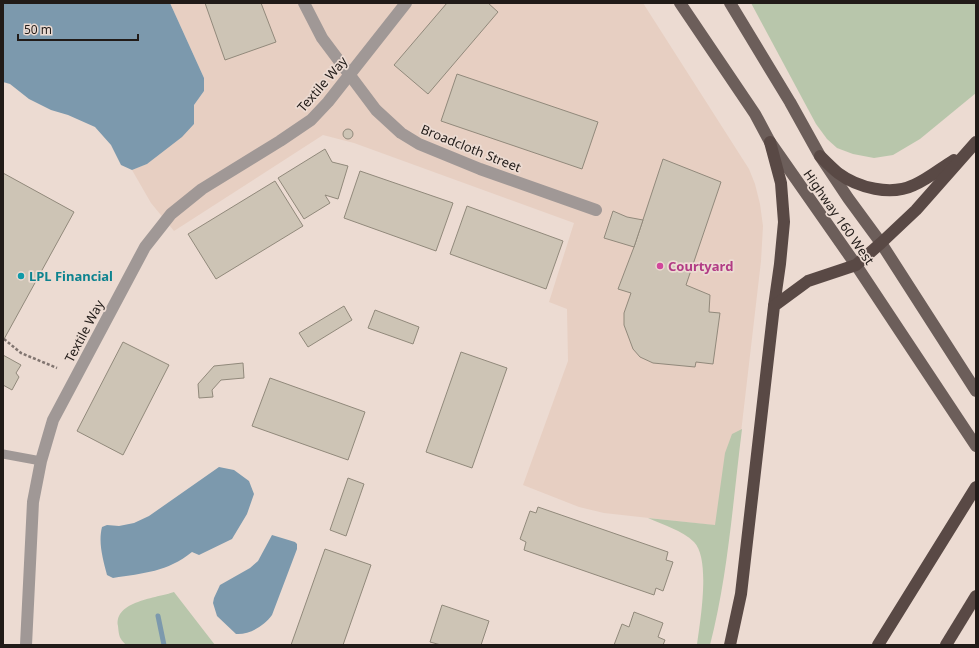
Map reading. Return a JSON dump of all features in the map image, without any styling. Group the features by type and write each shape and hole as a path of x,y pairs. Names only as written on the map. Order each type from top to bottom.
{"highway":[{"path":"730,645 742,594 762,396 780,264 784,222 781,183 770,142"},
{"path":"774,306 808,281 856,265 881,244 916,210 976,142"},
{"path":"820,156 838,173 853,183 886,190 901,190 915,185 966,152"},
{"path":"878,645 976,487"},
{"path":"946,645 976,596"}],"main road":[{"name":"Highway 160 West","path":"680,3 755,114 770,142 856,265 976,446"},
{"name":"Highway 160 West","path":"730,3 790,102 820,156 881,244 976,391"}],"street":[{"name":"Broadcloth Street","path":"304,3 322,38 376,110 401,133 419,144 480,169 596,210"},
{"name":"Textile Way","path":"26,645 33,502 41,461 53,420 145,247 171,214 202,189 280,142 311,120 328,102 406,3"}],"lane":[{"path":"3,454 41,461"}],"path":[{"path":"4,339 21,353 57,368"}],"shaded area":[{"path":"170,3 643,3 749,169 755,184 760,204 763,226 761,261 730,527 604,513 579,507 523,485 568,361 567,309 549,302 574,223 354,143 323,135 174,231 151,203 132,170 147,164 194,124 194,105 204,91 204,78"}],"green space":[{"path":"751,3 976,3 976,93 920,139 893,155 874,158 853,154 837,148 827,139 816,124"},
{"path":"742,429 726,565 716,619 710,645 697,645 703,591 702,562 699,550 694,542 684,534 648,518 715,525 725,453 732,434"},
{"path":"174,592 215,645 126,645 120,637 118,626 119,618 123,611 129,606 138,602"}],"water":[{"path":"3,3 170,3 204,78 204,91 194,105 194,124 182,137 147,164 132,170 121,165 111,145 95,127 68,115 51,110 29,99 10,84 3,82"},
{"path":"219,467 234,470 249,481 254,494 247,514 232,539 199,555 192,552 183,559 155,571 113,578 107,575 101,545 102,527 107,525 119,526 134,523 149,516"},
{"path":"272,535 295,542 297,544 297,549 272,615 265,623 256,629 246,633 236,634 217,616 213,603 214,598 220,585 250,568 258,561"}],"building":[{"path":"205,3 261,3 276,42 225,60"},
{"path":"447,3 488,3 498,12 428,94 394,65"},
{"path":"457,74 598,122 582,169 441,121"},
{"path":"346,129 350,129 352,130 352,138 346,139 343,136 343,132"},
{"path":"325,149 332,162 348,166 338,199 325,195 330,203 304,219 278,178"},
{"name":"Courtyard","path":"663,159 721,182 686,285 710,295 709,312 720,313 713,364 696,362 695,367 653,363 640,357 633,349 624,325 624,313 631,293 618,289 634,247"},
{"path":"360,171 453,203 436,251 344,218"},
{"name":"LPL Financial","path":"3,173 74,212 3,341"},
{"path":"275,181 303,226 216,279 188,234"},
{"path":"467,206 563,241 546,289 450,254"},
{"path":"613,211 627,217 643,220 634,247 604,238"},
{"path":"344,306 352,320 308,347 299,333"},
{"path":"375,310 419,327 413,344 368,328"},
{"path":"123,342 169,365 123,455 77,431"},
{"path":"461,352 507,368 472,468 426,452"},
{"path":"3,355 21,365 16,373 19,377 12,390 3,385"},
{"path":"243,363 244,378 221,380 212,390 213,397 199,398 198,384 214,366"},
{"path":"270,378 365,412 348,460 252,426"},
{"path":"348,478 364,484 346,536 330,530"},
{"path":"538,507 668,552 666,560 673,562 663,591 656,588 654,595 524,550 526,542 520,539 530,511 536,513"},
{"path":"325,549 371,565 343,645 291,645"},
{"path":"442,605 489,621 481,645 441,645 430,642"},
{"path":"634,612 663,623 658,637 665,640 663,645 614,645 622,624 629,627"}],"waterway":[{"path":"158,616 164,645"}],"place":[{"name":"Courtyard","path":"660,266"},
{"name":"LPL Financial","path":"21,276"}]}
